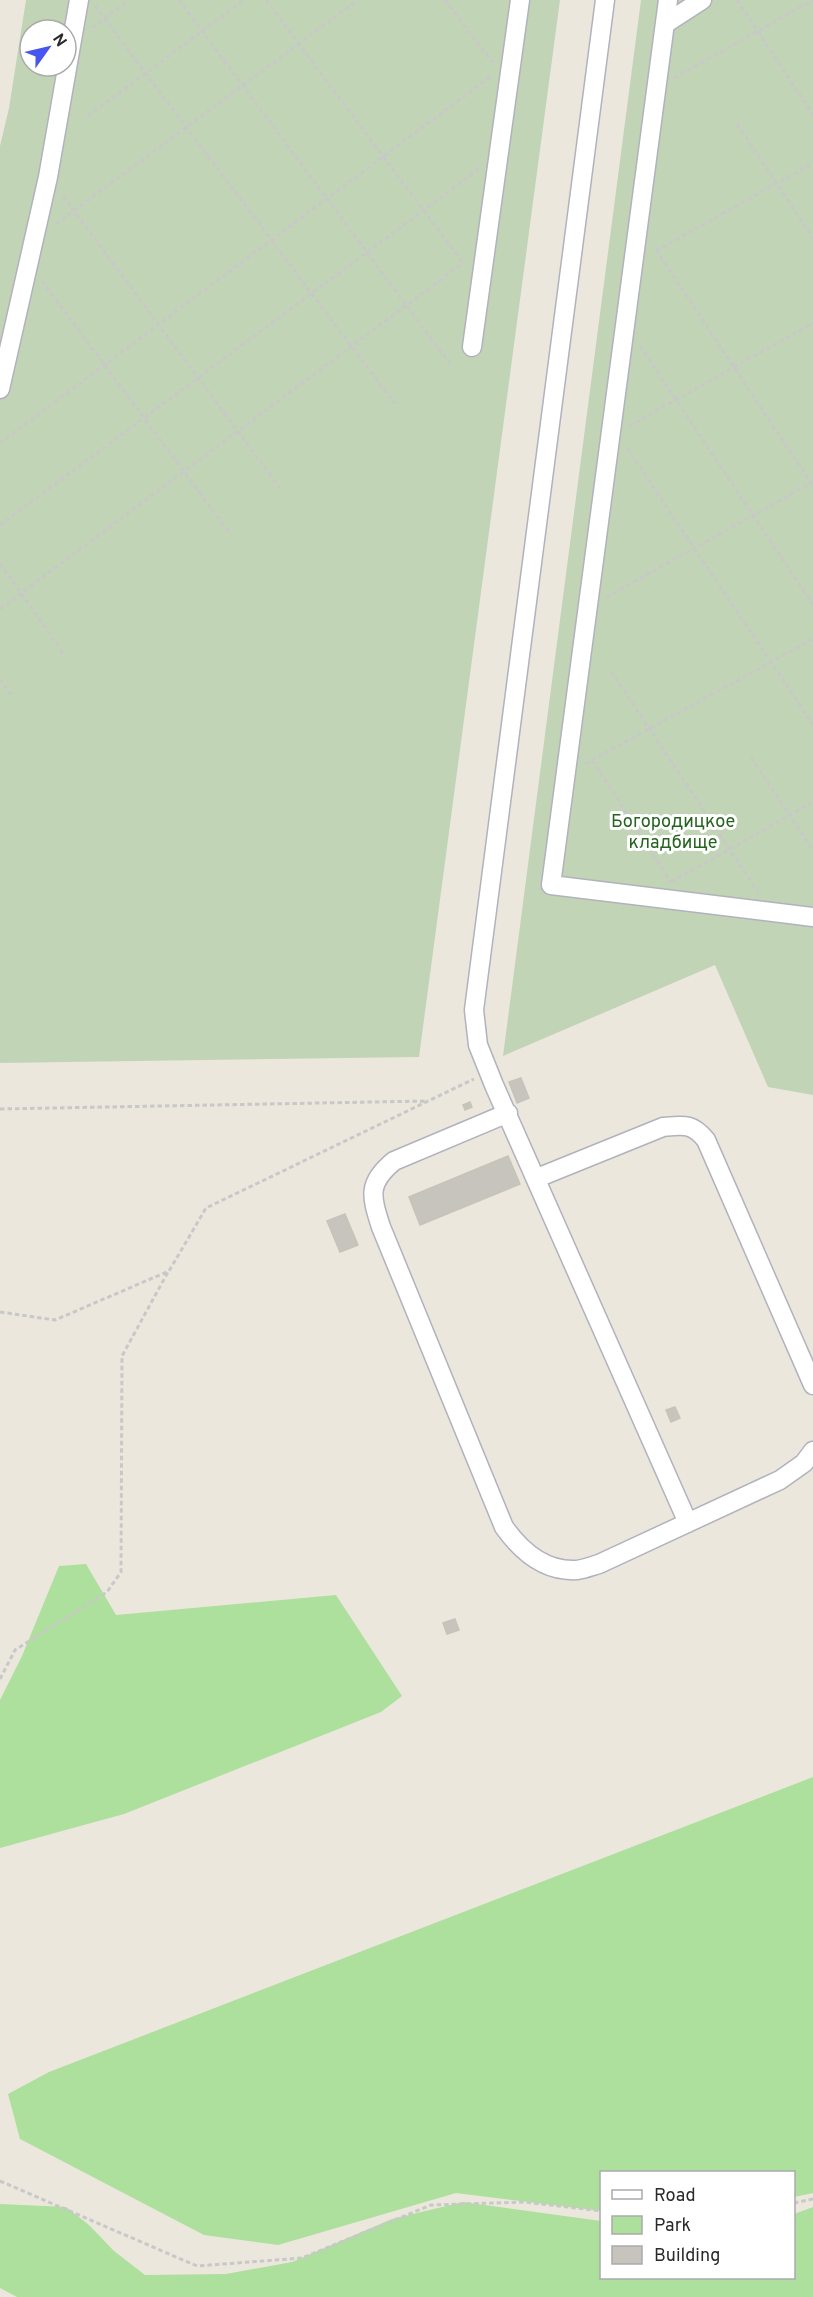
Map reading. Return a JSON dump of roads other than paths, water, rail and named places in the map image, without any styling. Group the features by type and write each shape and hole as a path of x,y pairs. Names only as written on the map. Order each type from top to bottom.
{"street":[{"path":"0,389 30,265 48,177 79,0"},
{"path":"472,347 520,0"},
{"path":"605,0 478,965 474,1010 478,1045 491,1079 537,1178 688,1523"},
{"path":"668,0 633,263 614,429 551,885 813,917"},
{"path":"665,24 702,0"},
{"path":"508,1113 394,1161 381,1171 375,1183 372,1199 381,1227 504,1527 516,1544 533,1559 550,1566 577,1570 599,1564 780,1480 804,1463 813,1451"},
{"path":"537,1178 663,1127 683,1125 697,1128 706,1140 813,1385"}],"park label":[{"name":"Богородицкое кладбище","path":"673,831"}]}
